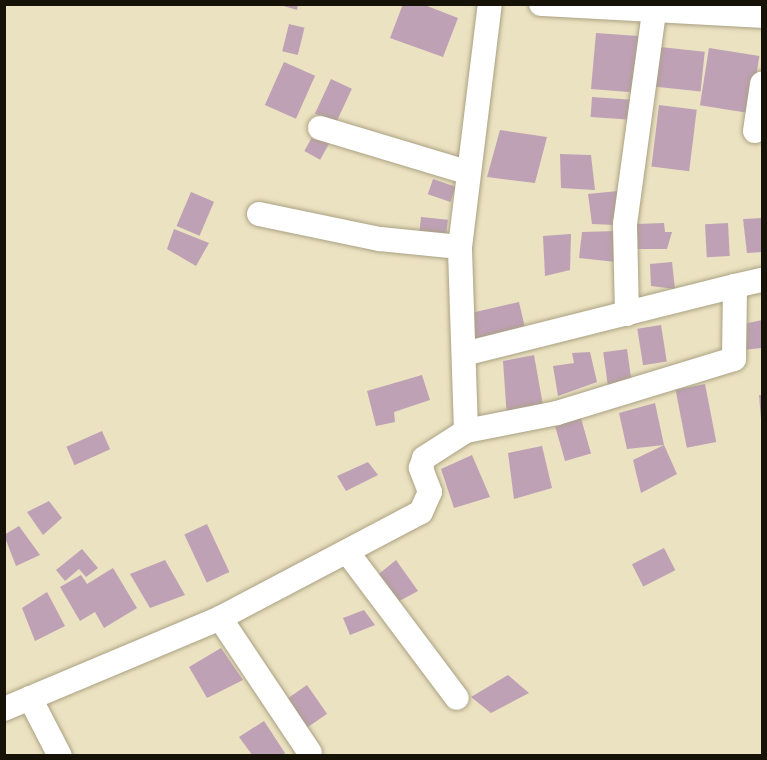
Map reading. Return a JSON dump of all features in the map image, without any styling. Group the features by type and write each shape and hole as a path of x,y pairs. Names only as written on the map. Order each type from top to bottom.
{"street":[{"path":"466,431 460,247 466,172 490,4"},
{"path":"541,4 654,13 762,16"},
{"path":"627,314 626,224 654,13"},
{"path":"755,131 762,84"},
{"path":"320,128 466,172"},
{"path":"259,214 380,239 460,247"},
{"path":"465,354 762,280"},
{"path":"4,709 220,618 348,553 421,512 430,492 421,468 424,458 466,431 557,413 735,359 735,286"},
{"path":"348,553 457,698"},
{"path":"220,618 310,753"},
{"path":"30,698 60,756"}],"building":[{"path":"277,4 298,4 297,10"},
{"path":"403,4 422,4 458,18 443,57 390,38"},
{"path":"289,24 305,28 298,55 282,51"},
{"path":"596,33 638,36 641,93 591,89"},
{"path":"660,47 705,52 701,91 656,87"},
{"path":"709,48 759,56 750,113 700,105"},
{"path":"284,62 315,76 296,119 265,105"},
{"path":"331,79 352,89 336,123 315,113"},
{"path":"592,97 632,100 631,120 591,117"},
{"path":"659,105 697,110 689,171 651,167"},
{"path":"316,130 332,139 320,160 304,151"},
{"path":"500,130 547,137 535,183 487,177"},
{"path":"560,154 591,155 595,190 561,188"},
{"path":"433,179 456,187 450,202 428,194"},
{"path":"618,191 615,225 592,224 588,194"},
{"path":"191,192 214,202 200,236 177,226"},
{"path":"421,217 448,220 446,238 419,235"},
{"path":"762,218 762,252 747,253 743,219"},
{"path":"664,223 665,232 672,232 667,249 637,249 636,224"},
{"path":"728,223 730,256 707,257 705,224"},
{"path":"174,229 209,243 196,266 167,249"},
{"path":"617,231 616,262 579,258 582,232"},
{"path":"571,234 570,270 545,276 543,236"},
{"path":"672,262 675,289 651,286 650,264"},
{"path":"519,302 525,329 472,342 465,314"},
{"path":"762,320 762,348 742,350 739,325"},
{"path":"661,325 667,362 643,365 637,329"},
{"path":"627,349 632,385 608,388 603,352"},
{"path":"590,352 597,382 558,396 553,366 574,363 572,353"},
{"path":"534,355 544,411 507,418 503,361"},
{"path":"422,375 430,400 394,412 395,422 376,426 367,391"},
{"path":"705,384 716,442 687,448 676,390"},
{"path":"759,395 762,395 762,419 761,419"},
{"path":"655,403 664,445 627,449 619,413"},
{"path":"580,415 591,453 565,461 554,422"},
{"path":"102,431 110,449 75,465 66,447"},
{"path":"664,445 677,474 641,493 633,460"},
{"path":"542,446 552,488 514,499 508,453"},
{"path":"472,455 490,497 454,508 441,469"},
{"path":"368,462 378,475 346,491 337,476"},
{"path":"49,501 62,518 43,535 27,512"},
{"path":"207,524 229,572 207,583 184,535"},
{"path":"19,526 40,555 16,566 4,535"},
{"path":"664,548 675,570 643,587 632,564"},
{"path":"82,549 98,568 86,577 79,569 65,581 56,570"},
{"path":"165,560 185,595 150,608 130,574"},
{"path":"396,560 418,591 392,605 374,578"},
{"path":"113,568 137,608 104,628 95,612 80,621 60,587 81,575 87,584"},
{"path":"47,592 65,626 35,641 22,608"},
{"path":"364,610 375,625 350,635 343,618"},
{"path":"221,648 243,680 207,698 189,667"},
{"path":"508,675 529,693 491,713 471,697"},
{"path":"307,685 327,714 307,728 287,699"},
{"path":"264,721 285,753 282,756 253,756 239,737"}]}
